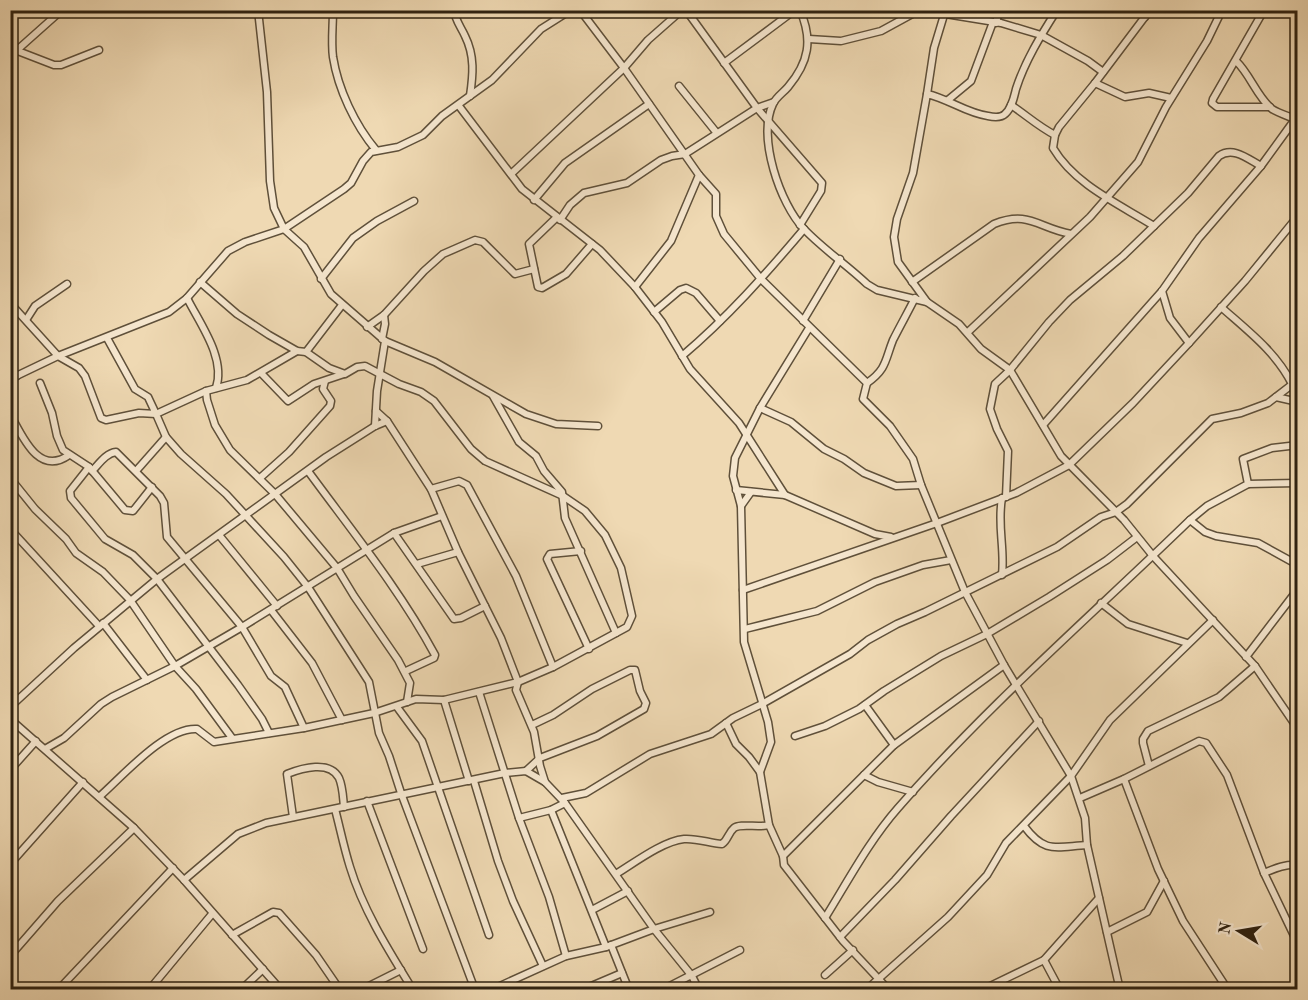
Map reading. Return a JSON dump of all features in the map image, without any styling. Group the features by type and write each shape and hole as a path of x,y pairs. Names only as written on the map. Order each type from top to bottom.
{"street":[{"path":"258,10 267,92 270,181 274,208 284,230 304,247 331,294 383,340 435,362 543,422 598,426"},
{"path":"333,10 332,44 336,68 359,126 376,150"},
{"path":"453,10 472,54 473,74 470,96"},
{"path":"10,367 14,378 58,356 157,318 174,308 187,298 221,258 237,246 284,230 344,189 356,176 366,156 376,150 398,147 416,140 442,116 459,106 492,80 541,29 571,10"},
{"path":"580,10 699,175 716,194 716,216 724,234 761,279 867,383"},
{"path":"511,174 624,68 648,40 684,10 768,122 822,183 821,191 802,227 761,279 709,334 682,356"},
{"path":"724,63 795,10"},
{"path":"800,10 809,39 806,54 793,81 774,102 768,122 771,161 786,201 802,227 867,284 877,290 927,302"},
{"path":"948,100 971,81 999,10"},
{"path":"927,94 948,100 963,109 988,116 1000,117 1005,114 1041,35 1057,10"},
{"path":"1137,10 1148,14 1055,135 1053,148 1059,158 1107,200 1154,226"},
{"path":"968,332 1107,200 1138,162 1171,98 1207,41 1222,10"},
{"path":"1043,424 1162,291 1210,225 1261,166 1297,118 1270,107 1214,106 1213,99 1264,10"},
{"path":"13,49 60,11"},
{"path":"809,39 841,41 881,31 919,11 994,22 1041,35 1103,72"},
{"path":"944,15 934,48 913,174 897,219 894,237 898,262 927,302 968,332 981,349 1010,370 1043,424 1051,442 1069,465 1124,520 1153,556 1255,666 1298,729"},
{"path":"13,49 54,64 61,64 99,50"},
{"path":"1236,61 1245,70 1270,107"},
{"path":"1095,83 1125,97 1149,93 1171,98"},
{"path":"679,86 716,132"},
{"path":"592,244 566,274 542,288 538,287 530,253 530,242 584,193 627,183 661,160 685,154 716,132 757,108 774,102"},
{"path":"534,200 565,163 649,104"},
{"path":"1011,105 1031,118 1042,129 1055,135"},
{"path":"459,106 522,189 592,244 635,287 698,378 730,411 785,495"},
{"path":"672,156 678,143"},
{"path":"1002,575 1003,551 999,524 1008,451 997,429 990,407 995,384 1010,370 1070,300 1123,256 1188,193 1224,152 1234,152 1261,166"},
{"path":"635,287 671,240 699,175"},
{"path":"321,279 353,237 414,201"},
{"path":"743,590 1004,498 1044,480 1069,465 1133,403 1189,343 1298,216"},
{"path":"912,282 1003,220 1029,219 1055,231 1071,234"},
{"path":"367,327 384,315 424,271 444,254 475,240 483,242 516,275 534,269"},
{"path":"803,321 840,259"},
{"path":"200,282 268,336 297,351 306,352 329,368 345,374"},
{"path":"26,320 35,306 67,284"},
{"path":"654,312 680,290 686,288 696,293 720,321"},
{"path":"1162,291 1170,318 1189,343"},
{"path":"187,298 212,346 219,370 216,388"},
{"path":"915,298 893,341 886,364 876,377 867,383 863,399 890,426 913,459 921,485 965,592 1016,686 1071,776 1085,818 1087,845 1120,990"},
{"path":"10,303 58,356 79,368 85,376 101,418 106,420 139,413 156,414 206,391 238,384 297,351"},
{"path":"306,352 342,305"},
{"path":"1221,307 1276,357 1292,384"},
{"path":"375,426 384,315"},
{"path":"760,772 771,742 768,722 746,651 741,506 733,467 735,458 760,408 809,328"},
{"path":"106,338 135,388 148,398 166,437 181,454 226,494 284,557 308,587 369,682 379,733 475,990"},
{"path":"99,797 158,744 180,732 194,728 200,730 214,742 304,729 397,707 407,702 427,699 444,700 518,682 589,649 627,627 632,616 621,568 596,522 585,511 563,496 485,461 471,449 434,401 421,392 388,380 380,372 365,366 314,384 288,402 261,372"},
{"path":"519,818 551,810 564,800 586,793 650,754 711,734 726,723 850,654 868,640 897,624 1057,547 1101,517 1116,512 1127,504 1212,419 1268,403 1298,380"},
{"path":"260,478 289,452 330,406 331,401 323,389 325,381"},
{"path":"40,383 52,412 59,443 63,450 91,469 127,512 133,511 152,487"},
{"path":"206,391 210,414 220,436 230,450 260,478 337,568 405,672 410,683 407,702"},
{"path":"493,395 519,442 536,456 563,496 562,506 565,518 616,633"},
{"path":"1276,397 1298,402"},
{"path":"760,408 791,422 824,449 864,473 896,486 921,485"},
{"path":"376,411 387,421 431,489 458,552 501,638 518,682 516,690 532,725 545,782"},
{"path":"10,414 34,454 50,461 69,456"},
{"path":"10,707 101,625 157,579 333,452 387,421"},
{"path":"136,471 166,437"},
{"path":"1248,484 1243,459 1272,448 1298,445"},
{"path":"268,733 253,706 157,579 133,555 105,539 71,498 70,490 112,452 118,454 136,471 164,503 167,537 242,627 271,676 285,687 304,729"},
{"path":"308,471 367,551 416,622 435,655 434,658 405,672"},
{"path":"10,478 35,509 66,539 76,554 103,572 130,600 175,666 196,689 232,738"},
{"path":"431,489 459,481 467,485 516,576 553,667"},
{"path":"825,918 865,854 897,809 966,734 1190,520 1207,506 1248,484 1298,483"},
{"path":"736,490 785,495 875,534 895,537"},
{"path":"741,506 751,492"},
{"path":"1101,517 1103,501"},
{"path":"1124,520 1127,504"},
{"path":"45,749 64,738 101,704 208,647 394,533 442,516"},
{"path":"1190,520 1205,532 1258,543 1298,565"},
{"path":"10,529 101,625 147,680"},
{"path":"394,533 454,619 485,606"},
{"path":"219,535 312,663 342,720"},
{"path":"795,736 825,726 865,705 941,656 987,634 1107,560 1137,537"},
{"path":"581,551 550,554 547,558 589,649"},
{"path":"417,564 458,552"},
{"path":"745,629 817,611 875,582 923,565 951,560"},
{"path":"1246,657 1298,589"},
{"path":"1101,603 1128,624 1187,643"},
{"path":"866,990 948,917 987,875 1006,843 1071,776 1110,720 1213,620"},
{"path":"783,856 894,746 1004,665"},
{"path":"1149,766 1143,743 1144,735 1148,731 1219,697 1255,666"},
{"path":"526,771 540,758 597,736 644,709 646,703 640,691 635,670 630,670 591,689 553,715 532,725"},
{"path":"478,692 519,818 549,897 566,956"},
{"path":"444,700 509,891 543,966"},
{"path":"865,705 894,746"},
{"path":"397,707 422,741 489,935"},
{"path":"10,718 134,828 184,880 281,990"},
{"path":"840,937 895,880 1039,721"},
{"path":"726,723 736,744 760,772 769,825 783,856 784,864 840,937 889,990"},
{"path":"10,770 36,741"},
{"path":"1080,798 1124,779 1199,741 1206,743 1227,775 1264,873 1298,944"},
{"path":"293,817 287,774 314,767 329,770 338,776 344,807"},
{"path":"184,880 245,830 401,793 526,771 545,782 564,800 654,929 692,976 699,990"},
{"path":"864,775 878,782 913,792"},
{"path":"1124,779 1164,881 1183,921 1228,990"},
{"path":"10,864 82,782"},
{"path":"367,801 423,949"},
{"path":"335,809 358,888 371,916 413,990"},
{"path":"551,810 592,910 629,990"},
{"path":"616,873 682,839 722,844 737,826 757,828 769,825"},
{"path":"1024,826 1031,836 1045,846 1087,845"},
{"path":"10,956 58,901 134,828"},
{"path":"1264,873 1278,867 1298,866"},
{"path":"58,990 173,868"},
{"path":"1107,932 1147,912 1164,881"},
{"path":"592,910 628,891"},
{"path":"982,990 1044,960 1099,898"},
{"path":"232,935 273,912 279,913 316,955 340,990"},
{"path":"495,989 566,956 608,946 710,912"},
{"path":"149,990 212,914"},
{"path":"662,990 740,950"},
{"path":"825,975 853,950"},
{"path":"1044,960 1060,990"},
{"path":"241,990 263,969"},
{"path":"361,990 401,970"},
{"path":"582,990 622,973"},
{"path":"10,978 18,990"}]}
